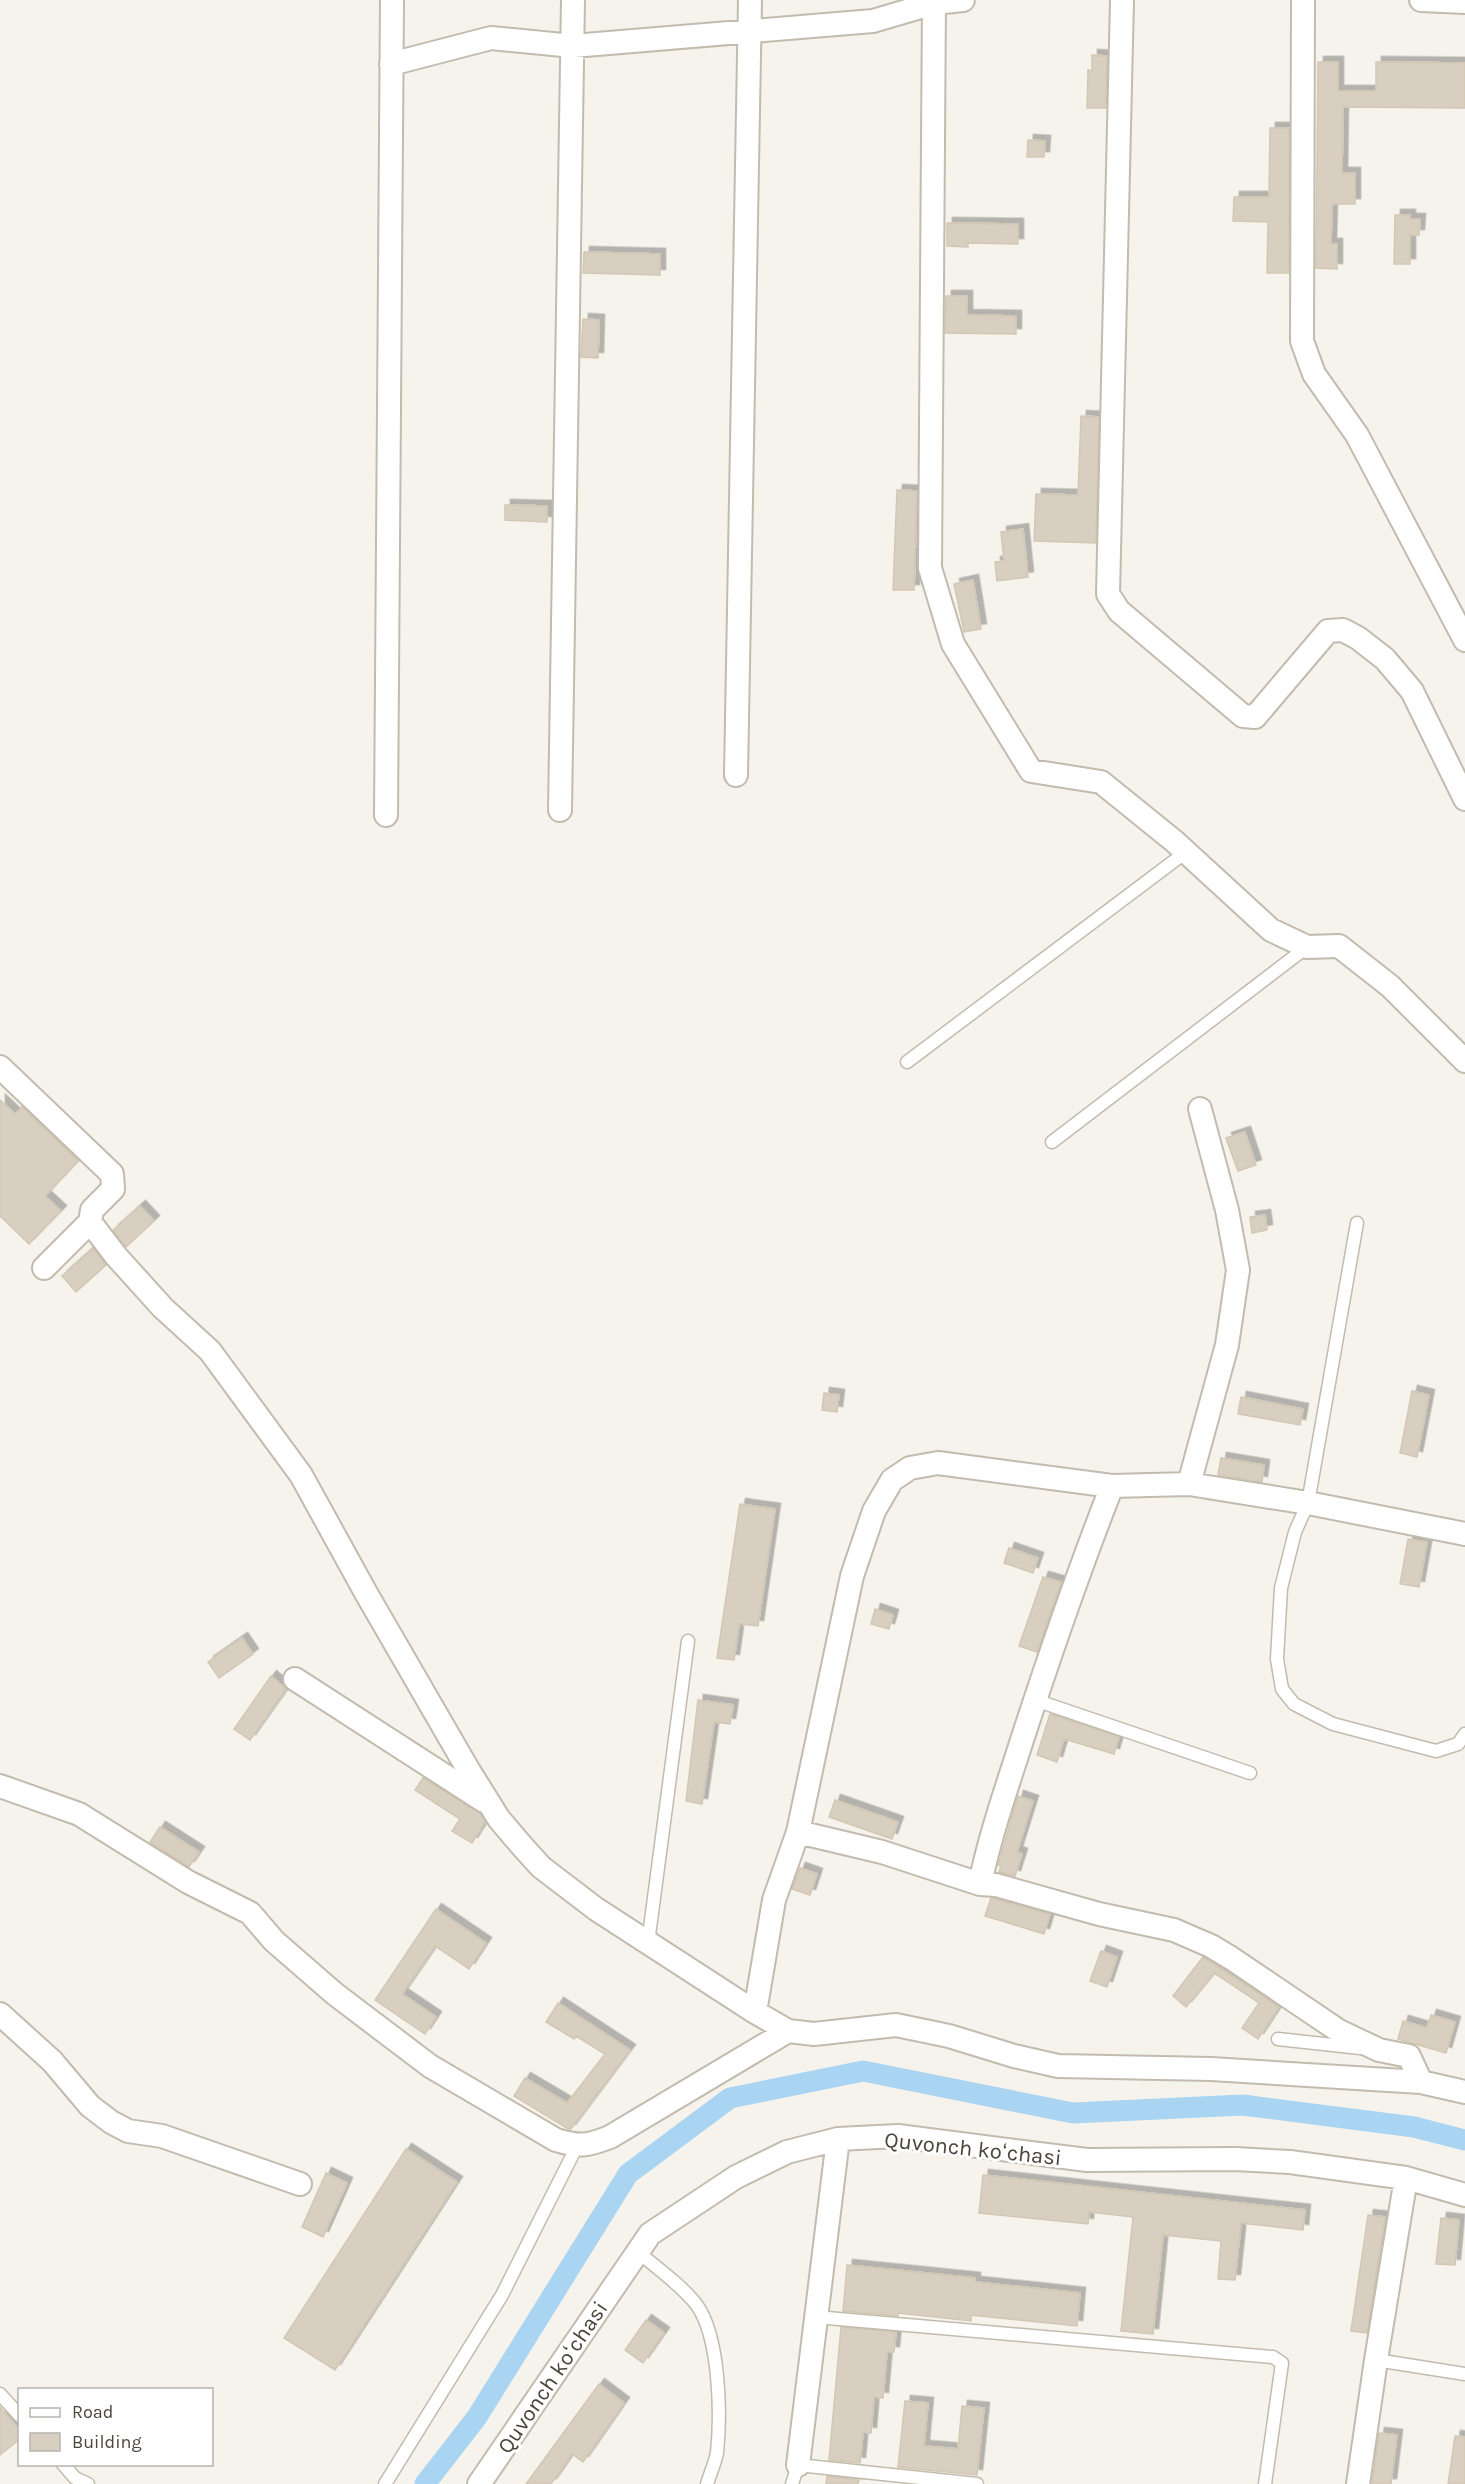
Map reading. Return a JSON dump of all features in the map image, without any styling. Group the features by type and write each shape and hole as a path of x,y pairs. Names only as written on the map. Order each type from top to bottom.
{"street":[{"path":"386,815 392,0"},
{"path":"560,810 573,0"},
{"path":"736,775 750,0"},
{"path":"391,63 491,38 573,46 749,32 873,21 934,2 963,0"},
{"path":"1122,0 1108,594 1119,611 1243,716 1255,717 1328,631 1343,630 1385,659 1412,691 1465,799"},
{"path":"1303,0 1302,341 1314,374 1357,435 1465,640"},
{"path":"1421,0 1465,2"},
{"path":"934,2 930,568 953,644 1030,771 1101,782 1186,852 1271,930 1307,947 1339,946 1390,986 1465,1061"},
{"path":"0,1067 112,1174 113,1189 92,1210 90,1222 44,1268"},
{"path":"1189,1484 1227,1345 1238,1270 1227,1210 1200,1108"},
{"path":"90,1222 163,1308 210,1351 301,1475 366,1593 499,1819 541,1867 596,1909 754,2012 788,2031 814,2034 896,2025 949,2036 1014,2056 1059,2066 1212,2069 1421,2082 1465,2092"},
{"path":"754,2012 774,1899 798,1832 852,1576 874,1511 892,1480 910,1468 938,1463 1112,1486 1189,1484 1308,1503 1465,1534"},
{"path":"980,1884 986,1855 1035,1700 1078,1571 1112,1486"},
{"path":"295,1679 490,1805"},
{"path":"0,1786 15,1794 79,1814 188,1882 250,1913 274,1941 335,1994 430,2066 556,2140 577,2146 590,2145 610,2137 788,2031"},
{"path":"798,1832 882,1852 980,1884 996,1885 1099,1914 1174,1930 1211,1946 1339,2031 1379,2050 1409,2056 1421,2082"},
{"path":"0,2014 52,2061 90,2106 111,2122 128,2131 162,2136 300,2184"},
{"name":"Quvonch koʻchasi","path":"479,2484 650,2234 735,2177 788,2152 838,2139 898,2136 1087,2160 1246,2159 1355,2169 1406,2178 1465,2195"},
{"path":"795,2474 838,2139"},
{"path":"1358,2484 1406,2178"}],"lane":[{"path":"907,1062 1186,852"},
{"path":"1052,1142 1307,947"},
{"path":"1357,1222 1308,1503 1295,1532 1281,1588 1277,1659 1282,1689 1294,1704 1333,1724 1436,1751 1458,1744 1465,1734"},
{"path":"648,1943 688,1641"},
{"path":"1035,1700 1250,1773"},
{"path":"1278,2039 1379,2050"},
{"path":"385,2484 502,2295 577,2146"},
{"path":"638,2252 672,2280 697,2306 711,2337 720,2403 716,2456 707,2484"},
{"path":"816,2318 1273,2357 1282,2362 1265,2484"},
{"path":"1376,2360 1465,2374"},
{"path":"0,2394 18,2414"},
{"path":"65,2466 75,2478 88,2484"},
{"path":"795,2474 977,2484"}],"building":[{"path":"1092,55 1107,56 1106,108 1087,108 1088,70 1092,71"},
{"path":"1318,62 1338,62 1338,91 1376,91 1376,62 1465,63 1465,108 1343,107 1342,173 1355,173 1355,204 1332,204 1331,244 1337,244 1337,269 1316,268"},
{"path":"1270,128 1289,128 1289,273 1267,273 1268,222 1233,221 1234,197 1269,197"},
{"path":"1028,140 1045,141 1044,157 1027,157"},
{"path":"1395,215 1410,215 1410,219 1420,219 1419,235 1410,235 1410,264 1394,264"},
{"path":"947,223 1018,224 1018,244 968,243 968,247 947,246"},
{"path":"584,252 660,254 660,275 583,273"},
{"path":"946,296 967,296 967,315 1016,316 1016,334 945,333"},
{"path":"583,319 599,320 598,358 581,357"},
{"path":"1081,416 1099,417 1096,543 1034,541 1036,494 1078,495"},
{"path":"897,490 917,491 914,590 893,590"},
{"path":"505,505 547,506 547,522 505,520"},
{"path":"1023,529 1028,577 997,581 995,562 1004,561 1001,532"},
{"path":"973,580 981,629 964,632 954,584"},
{"path":"0,1100 15,1114 22,1107 78,1161 45,1196 61,1211 29,1244 0,1216"},
{"path":"1245,1132 1256,1165 1238,1171 1226,1138"},
{"path":"140,1206 154,1221 126,1247 113,1230"},
{"path":"1265,1215 1267,1230 1252,1233 1250,1217"},
{"path":"93,1248 106,1265 76,1292 62,1276"},
{"path":"1412,1391 1429,1395 1417,1457 1400,1453"},
{"path":"824,1393 839,1395 837,1412 822,1410"},
{"path":"1241,1397 1303,1409 1300,1425 1238,1414"},
{"path":"1221,1458 1264,1465 1262,1482 1218,1475"},
{"path":"740,1504 775,1509 758,1626 739,1624 734,1660 717,1658"},
{"path":"1408,1539 1427,1542 1419,1587 1400,1584"},
{"path":"1009,1548 1038,1558 1033,1573 1004,1563"},
{"path":"1043,1577 1061,1582 1037,1652 1019,1646"},
{"path":"875,1609 893,1615 889,1629 871,1624"},
{"path":"242,1638 253,1654 219,1678 208,1662"},
{"path":"271,1676 286,1689 250,1740 234,1729"},
{"path":"698,1700 733,1705 730,1724 714,1722 702,1804 686,1801"},
{"path":"1050,1714 1119,1737 1114,1754 1064,1739 1057,1762 1037,1755"},
{"path":"423,1778 480,1813 485,1822 472,1843 452,1831 460,1819 415,1790"},
{"path":"1018,1796 1033,1801 1017,1852 1022,1854 1015,1876 999,1872 1001,1866 998,1865"},
{"path":"835,1800 898,1822 892,1839 829,1817"},
{"path":"160,1827 199,1852 189,1867 150,1842"},
{"path":"800,1868 817,1874 810,1895 792,1889"},
{"path":"991,1898 1050,1914 1044,1934 985,1916"},
{"path":"436,1909 486,1943 469,1969 435,1946 402,1994 436,2017 425,2034 375,2000"},
{"path":"1101,1951 1117,1957 1107,1987 1090,1981"},
{"path":"1203,1957 1279,2007 1258,2039 1242,2028 1259,2003 1214,1973 1186,2007 1173,1996"},
{"path":"558,2003 630,2050 570,2130 514,2096 525,2078 567,2103 605,2054 576,2036 574,2039 546,2022"},
{"path":"1431,2015 1455,2022 1446,2053 1398,2039 1403,2021 1427,2028"},
{"path":"406,2149 457,2182 335,2370 284,2338"},
{"path":"326,2173 347,2183 323,2237 302,2227"},
{"path":"983,2175 1305,2210 1303,2230 1241,2223 1235,2280 1218,2279 1221,2241 1163,2235 1153,2334 1121,2331 1133,2217 1089,2212 1088,2224 979,2213"},
{"path":"1368,2215 1385,2217 1367,2333 1351,2331"},
{"path":"1441,2218 1459,2220 1455,2265 1436,2264"},
{"path":"847,2265 975,2278 975,2282 1080,2293 1077,2326 971,2315 971,2321 898,2313 898,2316 843,2311"},
{"path":"646,2320 664,2333 643,2363 625,2350"},
{"path":"841,2327 896,2332 894,2352 887,2352 883,2398 874,2397 871,2433 863,2432 860,2463 829,2460"},
{"path":"599,2384 624,2403 583,2462 572,2454 551,2484 526,2484"},
{"path":"905,2401 928,2403 924,2446 958,2449 962,2406 984,2408 977,2475 898,2467"},
{"path":"0,2407 18,2429 18,2441 0,2455"},
{"path":"1379,2433 1397,2435 1391,2484 1372,2484"},
{"path":"1455,2436 1465,2437 1465,2484 1448,2484"},
{"path":"827,2476 859,2480 858,2484 826,2484"}],"waterway":[{"path":"425,2484 477,2417 628,2174 730,2098 863,2071 1073,2113 1243,2105 1414,2127 1465,2140"}]}
